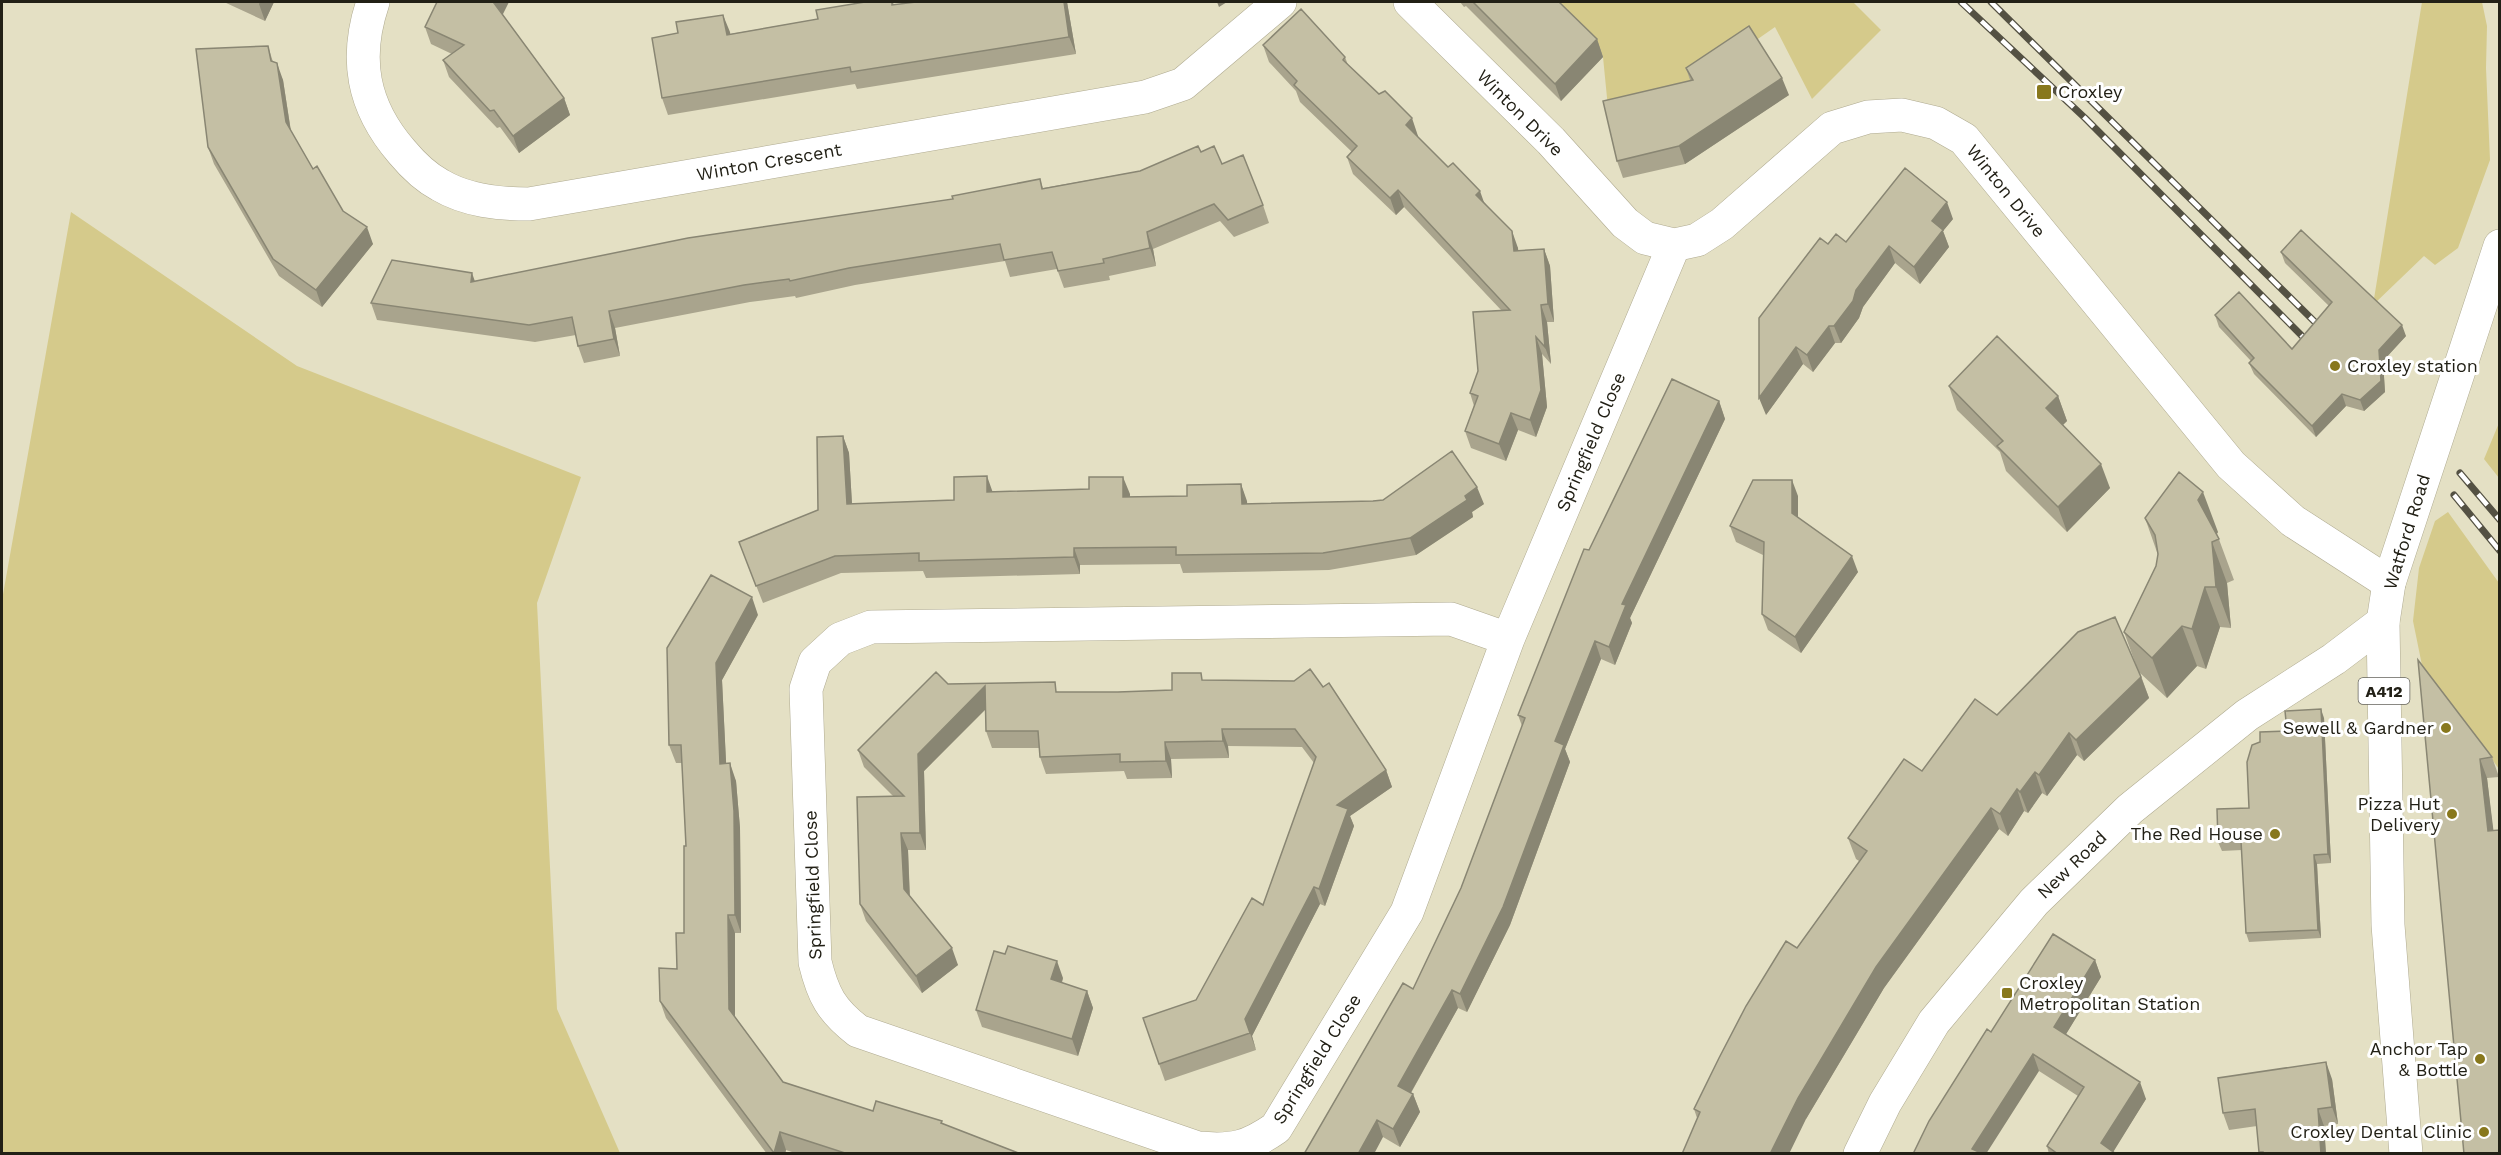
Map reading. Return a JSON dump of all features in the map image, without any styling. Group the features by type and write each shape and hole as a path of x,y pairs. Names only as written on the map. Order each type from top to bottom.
{"street":[{"name":"Winton Crescent","path":"373,2 362,49 364,79 373,112 390,138 413,165 440,185 469,197 500,204 529,204 1145,97 1184,84 1280,2"},
{"name":"Winton Drive","path":"1410,2 1551,141 1625,223 1645,238 1674,245 1697,240 1722,224 1832,128 1868,117 1902,115 1936,123 1964,139 2231,465 2293,521 2389,583"},
{"name":"Springfield Close","path":"1508,639 1451,619 1325,619 871,627 840,639 815,662 806,689 815,962 822,989 838,1016 858,1031 1198,1148 1228,1150 1255,1143 1276,1128 1407,912 1508,639 1674,245"},
{"name":"Watford Road","path":"2406,1154 2388,926 2383,622 2389,583 2499,246"},
{"name":"New Road","path":"1860,1154 1885,1103 1934,1022 2034,902 2130,809 2229,730 2334,659 2383,622"}],"shaded area":[{"path":"1546,2 1853,2 1881,30 1812,99 1775,27 1692,85 1609,118 1603,57"},
{"path":"2422,2 2482,2 2487,26 2486,68 2490,160 2458,248 2435,265 2424,256 2373,305"},
{"path":"71,212 297,366 581,477 537,603 557,1009 620,1153 2,1153 2,600"},
{"path":"2499,423 2499,478 2484,459"},
{"path":"2448,512 2499,583 2499,769 2453,706 2425,680 2413,621 2419,568 2435,521"}],"building":[{"path":"437,2 495,2 564,98 513,136 494,110 490,111 443,60 464,45 425,27"},
{"path":"865,2 892,2 892,5 916,2 1064,2 1069,37 851,72 850,67 662,98 652,38 678,33 676,22 723,15 727,35 818,19 816,10"},
{"path":"1473,2 1559,2 1597,39 1555,84"},
{"path":"1301,9 1345,57 1343,60 1379,94 1385,91 1412,118 1406,125 1448,167 1453,163 1480,191 1476,195 1512,231 1514,251 1544,249 1548,304 1541,305 1545,347 1536,337 1541,390 1530,420 1511,413 1499,444 1465,431 1478,396 1470,393 1478,371 1473,312 1510,310 1398,190 1390,198 1347,157 1357,146 1294,85 1297,81 1263,45"},
{"path":"1749,26 1782,78 1679,146 1617,161 1603,101 1693,80 1686,68"},
{"path":"268,46 271,61 277,63 286,122 313,169 317,166 343,211 367,227 316,290 273,259 208,147 196,49"},
{"path":"1198,146 1201,152 1214,146 1222,164 1243,155 1263,205 1228,220 1214,204 1147,232 1150,248 1103,259 1104,263 1058,271 1052,252 1004,260 1000,244 849,268 790,281 789,279 744,285 609,311 614,339 578,346 572,317 529,325 371,303 392,260 472,273 471,282 688,238 953,199 952,196 1040,179 1042,189 1140,171"},
{"path":"1905,168 1947,202 1932,221 1943,230 1914,267 1889,246 1856,290 1853,301 1834,326 1829,326 1807,355 1796,347 1759,398 1759,318 1820,238 1828,244 1836,234 1846,242"},
{"path":"2301,230 2402,325 2379,350 2381,381 2360,400 2342,394 2312,426 2249,363 2254,358 2215,315 2239,292 2292,349 2332,302 2281,252"},
{"path":"1997,336 2058,396 2046,408 2101,464 2058,507 1997,446 2003,441 1949,386"},
{"path":"1672,379 1719,401 1622,604 1626,605 1609,647 1595,641 1555,741 1564,745 1503,907 1460,994 1452,990 1398,1086 1413,1094 1393,1129 1377,1120 1358,1154 1304,1154 1403,983 1413,989 1461,888 1525,718 1518,715 1584,549 1589,550"},
{"path":"843,436 847,504 954,500 954,477 987,476 987,492 1089,489 1089,477 1123,477 1123,497 1187,496 1187,485 1241,484 1242,504 1373,501 1383,500 1452,451 1477,487 1465,496 1467,500 1410,538 1323,553 1176,555 1176,547 1074,548 1074,557 919,561 919,553 835,556 756,586 739,542 818,510 817,437"},
{"path":"2179,472 2203,492 2198,500 2219,539 2212,542 2216,587 2205,587 2192,629 2182,626 2152,658 2124,632 2156,566 2158,554 2155,535 2145,518"},
{"path":"1753,480 1792,480 1792,513 1852,556 1795,637 1762,614 1764,542 1730,526"},
{"path":"711,575 752,597 716,663 720,764 730,763 734,811 735,915 728,915 729,1009 783,1082 873,1111 876,1101 942,1121 941,1123 1021,1154 848,1154 780,1132 774,1153 660,1001 659,968 677,969 676,933 684,933 684,846 686,846 681,745 669,745 667,648"},
{"path":"2115,617 2141,677 2076,740 2069,733 2039,775 2035,772 2020,792 2017,789 2000,814 1991,808 1876,967 1798,1098 1770,1154 1682,1154 1700,1112 1694,1109 1746,1006 1786,941 1797,948 1867,851 1848,838 1904,759 1922,771 1975,699 1997,715 2078,632"},
{"path":"2418,660 2492,757 2480,759 2488,831 2499,830 2499,1154 2464,1154"},
{"path":"1310,669 1323,687 1329,683 1386,770 1337,805 1348,809 1319,889 1314,887 1245,1019 1250,1033 1159,1064 1143,1018 1196,1000 1252,898 1263,905 1316,757 1295,729 1222,729 1223,741 1165,742 1166,761 1120,762 1120,754 1040,757 1038,731 986,731 985,686 918,754 920,833 901,833 904,889 952,948 916,976 860,904 857,797 904,796 858,750 936,672 948,684 1055,682 1056,692 1118,692 1172,690 1172,673 1201,673 1202,680 1294,681"},
{"name":"The Red House","path":"2321,709 2328,854 2314,855 2318,930 2246,933 2241,841 2218,842 2217,809 2249,808 2247,762 2252,745 2260,742 2260,732 2287,731 2285,711"},
{"path":"2053,934 2095,960 2054,1027 2140,1082 2101,1143 2116,1154 2058,1154 2047,1146 2084,1087 2033,1054 1972,1149 1979,1152 1978,1154 1913,1154 1929,1121 1987,1029 1991,1032"},
{"path":"1008,946 1057,961 1051,979 1087,991 1072,1039 976,1010 994,951 1005,954"},
{"path":"2326,1062 2332,1107 2318,1109 2321,1154 2263,1154 2259,1152 2255,1109 2223,1113 2218,1078"}],"railway":[{"path":"1961,2 2085,118 2310,344"},
{"path":"1991,2 2322,329"},
{"path":"2460,473 2500,520"},
{"path":"2454,495 2500,551"}],"place":[{"name":"Croxley","path":"2044,92"},
{"name":"Croxley station","path":"2335,366"},
{"name":"Sewell & Gardner","path":"2446,728"},
{"name":"Pizza Hut Delivery","path":"2452,814"},
{"name":"The Red House","path":"2275,834"},
{"name":"Croxley Metropolitan Station","path":"2007,993"},
{"name":"Anchor Tap & Bottle","path":"2480,1059"},
{"name":"Croxley Dental Clinic","path":"2484,1132"}]}
